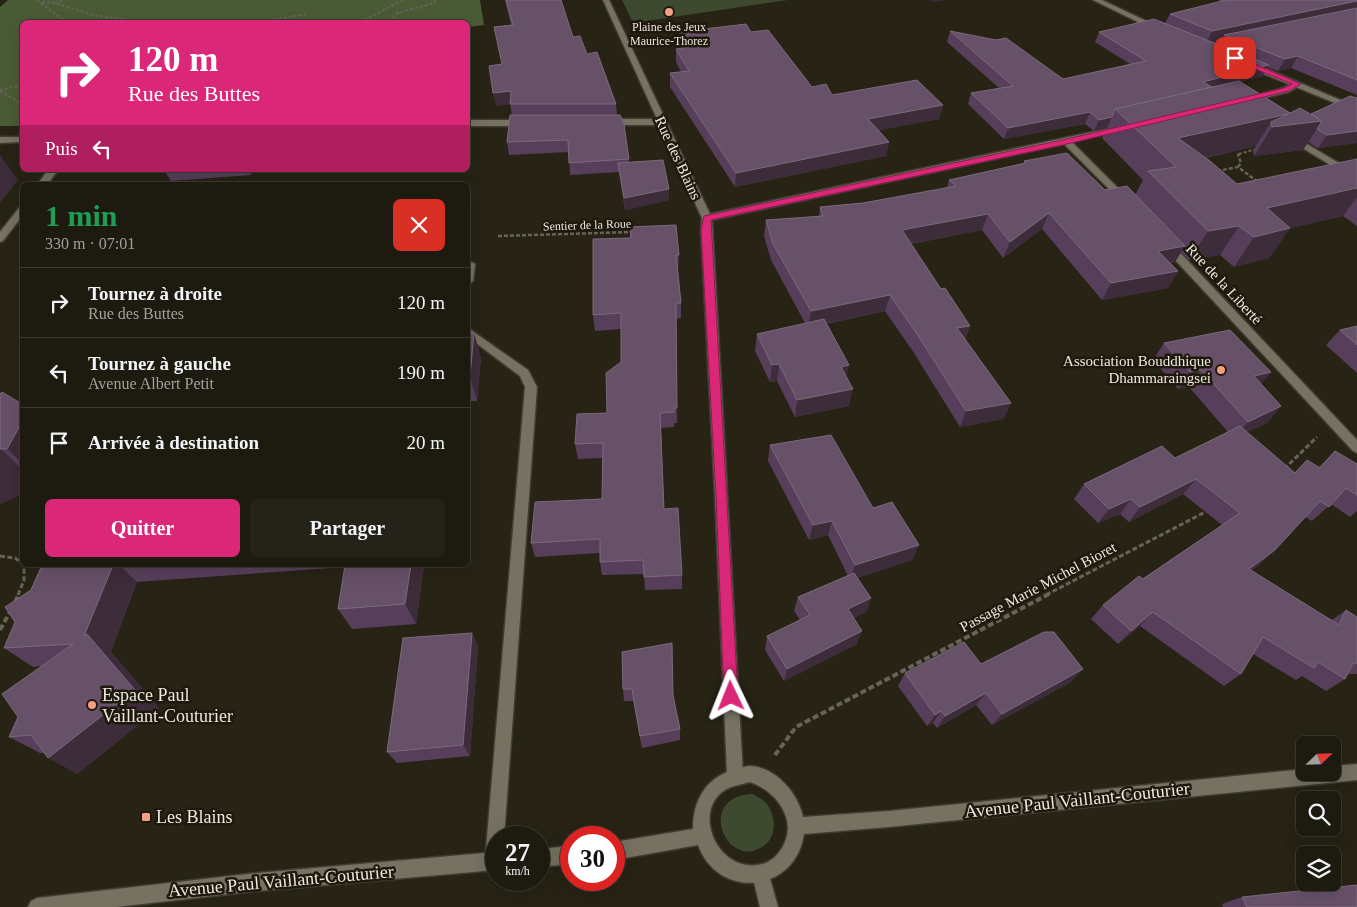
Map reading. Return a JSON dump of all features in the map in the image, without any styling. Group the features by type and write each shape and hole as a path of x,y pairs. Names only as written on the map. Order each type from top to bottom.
{"street":[{"name":"Rue des Blains","path":"606,0 707,218 706,230 736,775"},
{"path":"1096,0 1161,30"},
{"path":"1238,60 1357,110"},
{"path":"1244,107 1235,102 1286,90 1298,84"},
{"path":"596,122 662,122"},
{"path":"470,123 537,123"},
{"path":"707,218 1067,142 1132,126"},
{"path":"1286,134 1357,178"},
{"path":"0,140 20,140"},
{"path":"1067,142 1087,160 1133,209"},
{"path":"44,182 52,172"},
{"path":"1,238 20,213"},
{"name":"Rue de la Liberté","path":"1159,237 1357,448"},
{"path":"470,333 524,373 531,387 498,826"},
{"name":"Avenue Paul Vaillant-Couturier","path":"796,826 889,820 1357,772"},
{"path":"750,774 760,776 777,786 788,799 794,812 796,826 794,842 788,854 778,866 761,874 735,873 722,865 710,853 702,836 701,816 710,792 723,780 736,775 750,774"},
{"path":"625,848 702,836"},
{"name":"Avenue Paul Vaillant-Couturier","path":"37,907 257,882 485,862"},
{"path":"761,874 769,907"}],"path":[{"path":"37,0 93,15 129,20"},
{"path":"55,4 66,0"},
{"path":"364,20 404,0"},
{"path":"392,20 397,13 434,3 436,0"},
{"path":"42,2 64,20"},
{"path":"271,20 307,14"},
{"path":"0,90 20,85"},
{"path":"0,90 20,103"},
{"path":"1238,167 1240,163 1238,155 1245,151 1260,148"},
{"path":"1210,173 1238,167 1263,186"},
{"name":"Sentier de la Roue","path":"498,236 636,232"},
{"path":"1280,473 1332,422"},
{"name":"Passage Marie Michel Bioret","path":"760,776 796,727 1212,509"},
{"path":"0,556 15,558 20,562"},
{"path":"0,630 22,589 25,577 23,567"},
{"path":"0,622 6,618"}],"green space":[{"path":"8,0 480,0 484,25 470,27 470,20 20,20 20,126 0,126 0,7"},
{"name":"Plaine des Jeux Maurice-Thorez","path":"622,0 788,0 633,23"},
{"path":"753,794 763,800 769,807 774,824 772,836 765,845 751,851 739,850 729,842 723,831 721,819 725,807 735,798"}],"building":[{"path":"506,0 561,0 573,37 580,36 587,54 597,52 616,104 510,104 511,91 493,93 489,66 502,64 494,27 513,25"},
{"path":"1226,0 1357,1 1212,31 1170,14"},
{"path":"1357,8 1357,80 1298,56 1285,59 1224,35"},
{"path":"1154,19 1269,65 1203,82 1212,87 1115,109 1112,117 1099,120 1090,112 1008,128 971,93 1013,86 950,31 996,40 1006,38 1063,79 1146,61 1099,32"},
{"path":"746,24 751,32 768,30 812,87 826,84 832,95 917,80 943,105 868,119 889,142 736,173 670,73 689,71 676,49 688,47 679,32"},
{"path":"1239,81 1290,113 1300,108 1322,121 1272,127 1271,122 1288,114 1178,138 1210,161 1237,184 1357,159 1357,188 1267,208 1290,228 1254,237 1239,226 1208,231 1148,171 1176,167 1115,109"},
{"path":"1350,96 1357,98 1357,131 1327,135 1317,129 1322,121 1311,114"},
{"path":"510,115 620,115 624,124 629,159 569,163 568,140 507,142"},
{"path":"1067,153 1105,190 1127,186 1185,246 1158,251 1178,271 1111,283 1049,213 1010,242 988,214 902,230 941,289 945,288 970,326 957,328 1011,403 966,411 890,295 811,311 773,244 766,220 823,216 820,207 863,203 956,186 949,180 1026,163 1024,161"},
{"path":"663,160 669,189 624,198 618,163"},
{"path":"676,225 679,255 676,255 681,303 676,303 677,408 674,408 674,412 660,413 664,509 678,508 682,575 644,577 643,560 600,562 600,539 531,543 535,502 602,499 603,443 575,444 577,414 607,413 606,373 621,362 621,313 593,315 593,239 631,238 630,227"},
{"path":"824,319 849,365 841,367 853,389 797,400 779,364 772,365 757,334"},
{"path":"1357,326 1357,345 1340,330"},
{"path":"1230,330 1271,372 1254,376 1281,406 1248,422 1201,370 1190,372 1164,343"},
{"path":"470,333 474,333 470,377"},
{"path":"2,392 20,403 20,426 7,449 0,449 0,394"},
{"path":"1240,426 1295,473 1307,460 1320,468 1335,451 1357,464 1357,495 1346,488 1329,507 1320,501 1275,550 1249,569 1339,625 1346,610 1357,617 1357,663 1353,663 1345,679 1318,662 1314,668 1263,637 1241,674 1153,612 1131,631 1103,605 1139,576 1143,579 1240,513 1196,479 1140,507 1131,499 1109,509 1084,484 1162,446 1175,458"},
{"path":"831,435 873,508 892,502 919,545 855,565 832,521 813,525 770,445"},
{"path":"41,567 112,567 84,636 87,634 135,690 48,758 31,735 9,737 18,717 2,694 73,644 4,648 15,622 5,607 31,590"},
{"path":"345,567 411,567 405,604 338,609"},
{"path":"854,573 871,598 848,609 862,631 787,669 767,636 810,615 798,597"},
{"path":"1044,632 1054,632 1083,669 1002,714 986,693 945,716 941,711 935,715 905,673 964,642 981,664"},
{"path":"472,633 463,745 387,752 403,638"},
{"path":"672,643 673,695 680,729 640,736 632,689 623,689 622,652"},
{"path":"1357,885 1357,907 1247,907 1242,897 1300,891 1341,891 1341,887"}],"place":[{"name":"Plaine des Jeux Maurice-Thorez","path":"669,12"},
{"name":"Association Bouddhique Dhammaraingsei","path":"1221,370"},
{"name":"Espace Paul Vaillant-Couturier","path":"92,705"},
{"name":"Les Blains","path":"146,817"}],"route":[{"path":"731,696 722,496 706,230 707,218 1067,142 1286,90 1298,84 1235,58"}]}
